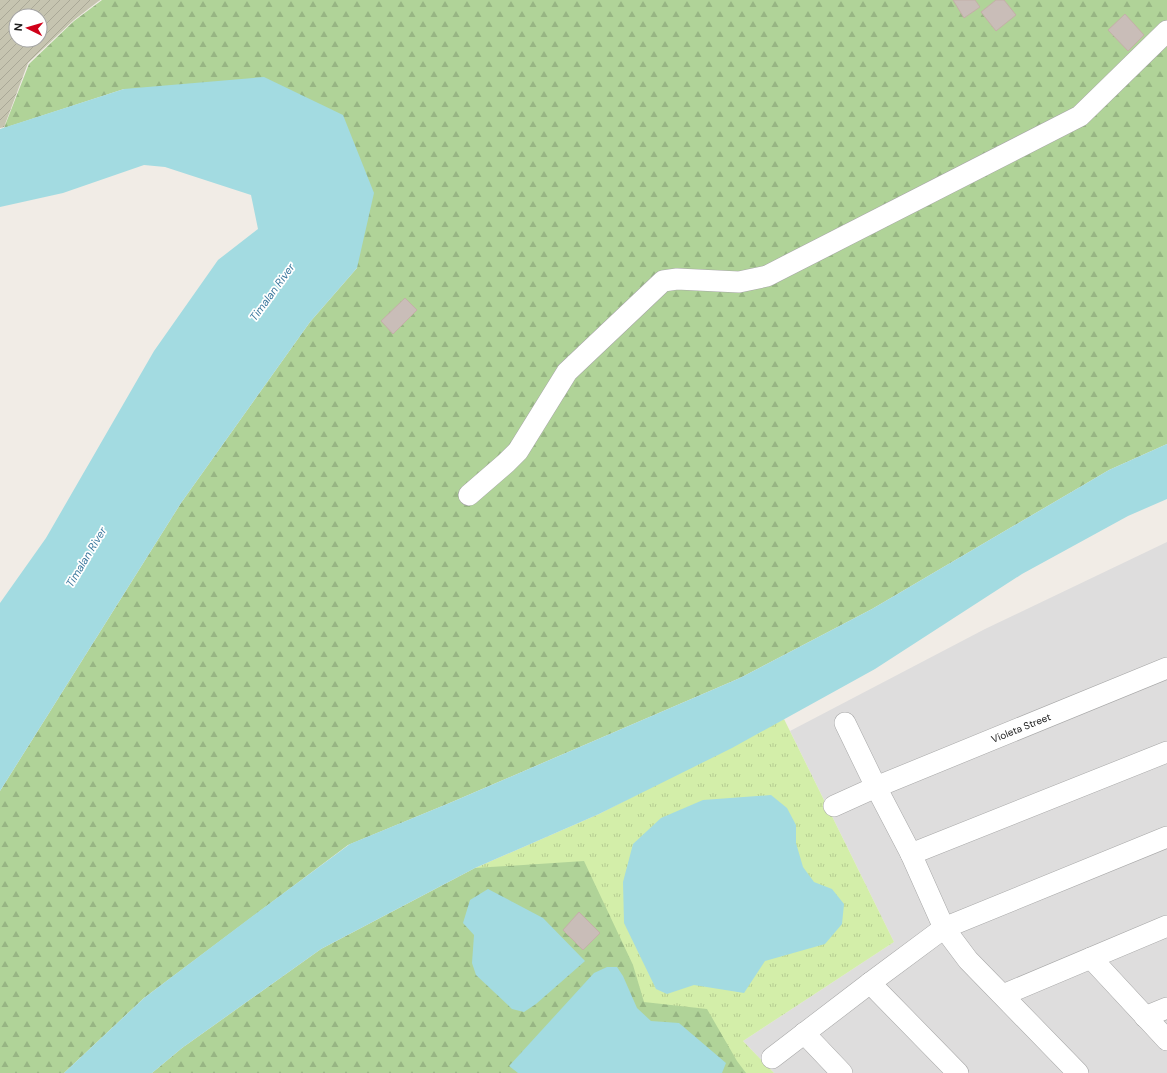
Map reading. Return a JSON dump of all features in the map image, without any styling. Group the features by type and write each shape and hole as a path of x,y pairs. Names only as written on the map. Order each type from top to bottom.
{"street":[{"path":"469,494 506,464 518,451 567,372 663,281 677,279 739,282 767,276 1080,116 1167,31"},
{"name":"Violeta Street","path":"834,806 876,787 1167,668"},
{"path":"845,723 911,854 944,928 968,960 1078,1073"},
{"path":"911,854 1167,752"},
{"path":"772,1058 944,928 1167,837"},
{"path":"1002,995 1167,926"},
{"path":"1090,958 1167,1040"},
{"path":"870,983 958,1073"},
{"path":"1145,1016 1167,1008"},
{"path":"804,1033 842,1073"}],"shaded area":[{"path":"0,0 100,0 74,20 48,44 48,8 8,8 8,48 44,48 28,63 4,127 0,128"},
{"path":"1167,542 1167,1073 774,1073 743,1041 894,942 790,731 985,629"}],"green space":[{"path":"102,0 1167,0 1167,444 1109,470 872,609 740,678 452,802 348,845 144,998 64,1073 0,1073 0,791 181,503 310,322 357,268 124,89 4,128 29,64 46,48 48,48 48,46 74,21"},
{"path":"784,719 894,942 743,1041 774,1073 152,1073 475,868 599,814"},
{"path":"584,861 633,965 644,1002 707,1009 737,1061 746,1073 152,1073 182,1048 321,949 475,868"}],"water":[{"name":"Timalan River","path":"264,77 343,115 374,193 357,268 310,322 181,503 0,791 0,603 46,538 154,351 218,260 258,229 251,195 165,167 144,165 63,193 0,207 0,129 124,89"},
{"path":"1167,444 1167,499 1128,516 1022,574 875,669 732,748 599,814 475,868 321,949 182,1048 152,1073 64,1073 144,998 350,844 452,802 740,678 872,609 1109,470"},
{"path":"771,795 787,808 796,825 796,843 803,867 814,882 832,889 844,904 842,924 825,944 765,961 744,993 694,985 667,994 656,989 624,923 623,882 633,844 661,818 703,800"},
{"path":"488,889 543,918 585,961 536,1004 524,1012 512,1009 476,975 472,963 474,935 463,923 470,900"},
{"path":"607,967 617,967 623,976 637,1008 651,1021 679,1023 726,1063 722,1073 518,1073 509,1066 594,973"}],"building":[{"path":"953,0 975,0 980,7 964,18"},
{"path":"996,0 1004,0 1016,15 996,31 981,12"},
{"path":"1125,14 1144,35 1128,51 1108,30"},
{"path":"405,298 417,310 393,334 381,321"},
{"path":"579,912 600,933 583,950 563,930"}]}
